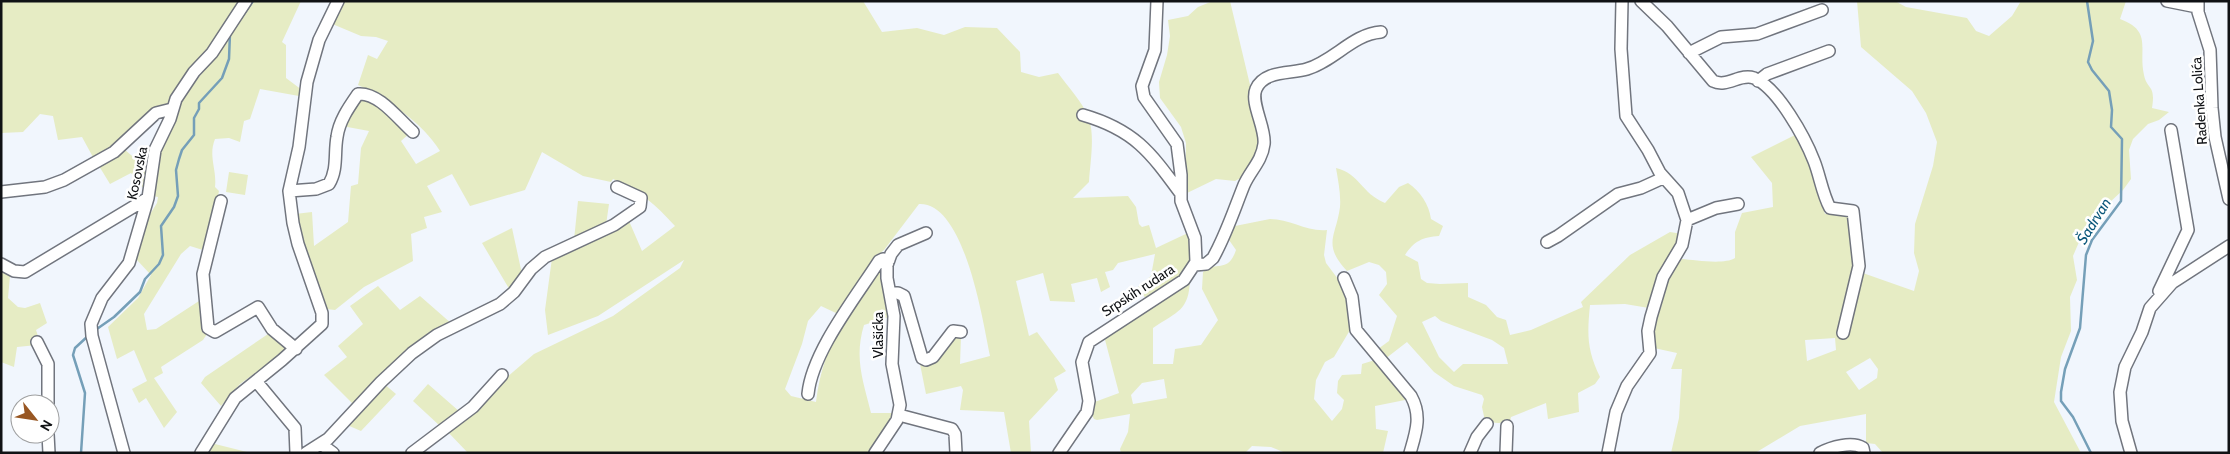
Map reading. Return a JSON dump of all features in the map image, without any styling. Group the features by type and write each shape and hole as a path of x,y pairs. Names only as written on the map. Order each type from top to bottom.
{"street":[{"path":"172,109 180,91 212,53 246,1"},
{"path":"201,453 235,398 296,349 320,327 323,319 298,244 289,191 299,148 305,97 311,67 328,19 338,1"},
{"name":"Srpskih rudara","path":"1059,453 1088,412 1089,401 1082,362 1089,342 1184,280 1195,265 1196,243 1182,209 1176,144 1144,97 1142,86 1154,50 1157,1"},
{"path":"1608,453 1616,412 1628,386 1650,353 1648,331 1651,317 1663,277 1682,245 1687,220 1678,193 1663,178 1626,116 1622,50 1622,1"},
{"path":"1641,1 1667,26 1710,78 1716,82 1742,77 1758,81 1769,89 1781,103 1807,144 1830,208 1853,211 1859,266 1843,333"},
{"path":"2167,1 2198,4"},
{"name":"Radenka Lolića","path":"2198,4 2210,50 2215,137 2229,199"},
{"path":"1689,54 1721,37 1757,34 1822,10"},
{"path":"1195,265 1206,264 1213,258 1240,202 1246,180 1261,156 1264,135 1254,95 1258,86 1277,74 1316,65 1364,36 1381,32"},
{"path":"1758,81 1768,74 1829,51"},
{"path":"289,191 316,189 328,184 335,168 336,144 340,123 358,94 370,95 414,132"},
{"name":"Kosovska","path":"1,192 45,187 64,180 114,152 156,113 172,109 170,119 152,161 148,198 128,266 102,298 92,320 91,333 124,453"},
{"path":"1084,115 1107,122 1125,132 1150,152 1181,194"},
{"path":"2131,453 2122,421 2120,392 2125,367 2142,332 2150,308 2188,230 2171,130"},
{"path":"1547,242 1618,194 1641,188 1663,178"},
{"path":"306,453 321,444 335,432 381,382 412,353 437,335 500,304 514,292 531,269 545,257 614,225 640,207 641,198 616,187"},
{"path":"1,264 20,273 25,272 148,198"},
{"path":"221,201 203,274 208,328 215,332 258,307 272,329 296,349"},
{"path":"1687,220 1716,208 1738,204"},
{"path":"808,394 815,366 879,261 883,258 889,260 898,245 926,233"},
{"path":"2154,302 2172,283 2229,246"},
{"name":"Vlašićka","path":"889,260 886,271 894,316 892,357 900,400 899,415"},
{"path":"1344,278 1352,297 1356,330 1412,396 1416,405 1418,422 1410,453"},
{"path":"890,294 898,293 904,296 922,358 926,360 933,357 953,331 961,332"},
{"path":"37,342 48,364 48,394"},
{"path":"412,453 473,407 502,375"},
{"path":"256,381 295,428 296,453"},
{"path":"875,453 899,415 952,429 955,434 956,453"},
{"path":"1470,453 1477,437 1487,424"},
{"path":"1506,453 1507,426"},
{"path":"321,444 332,453"},
{"path":"1820,453 1833,447 1858,446 1863,448 1864,453"}],"green space":[{"path":"1,1 241,1 204,55 184,78 167,106 113,149 94,159 82,137 58,140 53,116 40,114 23,132 1,133"},
{"path":"250,1 301,1 282,42 286,45 286,78 302,90 299,96 260,89 250,119 244,121 240,142 229,138 215,139 212,157 215,187 219,191 206,251 190,246 181,254 144,314 147,330 156,329 199,301 207,334 203,340 161,367 163,373 154,378 177,412 164,428 146,398 139,403 132,389 147,381 134,350 117,359 108,327 138,298 151,275 136,259 144,224 157,203 158,197 153,196 159,153 182,98 212,61"},
{"path":"344,1 863,1 882,32 917,28 944,35 965,27 997,28 1020,52 1021,72 1039,77 1058,73 1079,101 1089,119 1092,134 1092,150 1089,182 1073,198 1128,196 1136,207 1139,224 1142,227 1149,225 1156,248 1190,232 1194,251 1187,274 1146,299 1138,287 1151,276 1155,254 1118,263 1113,270 1105,272 1110,287 1101,292 1097,278 1071,284 1075,302 1050,301 1043,273 1016,281 1029,336 1037,332 1066,371 1054,378 1058,390 1029,421 1031,453 1011,453 1004,412 960,410 963,390 961,386 926,394 919,359 924,362 953,337 961,336 960,364 990,356 977,292 960,242 949,222 935,209 919,204 884,250 873,260 838,314 821,306 808,321 802,344 785,389 791,396 816,402 825,361 831,345 848,314 882,265 889,317 864,325 861,337 860,359 871,413 894,413 869,453 468,453 447,431 474,412 507,377 534,354 613,316 680,268 684,260 598,316 548,335 545,310 552,258 596,240 629,221 642,251 675,226 661,211 631,188 613,179 611,182 583,176 542,152 525,190 470,206 452,174 427,186 442,212 424,217 427,228 411,234 413,261 364,287 335,310 326,309 305,253 295,214 312,212 314,246 348,222 351,186 358,184 361,148 369,131 342,126 359,100 368,98 410,133 401,141 416,164 440,151 424,131 404,113 381,97 358,85 368,55 377,59 388,41 376,37 361,36 330,23"},
{"path":"1213,1 1230,1 1261,131 1258,155 1246,175 1235,181 1216,179 1185,194 1186,143 1181,127 1160,98 1159,82 1167,55 1170,36 1168,20 1188,16 1198,7"},
{"path":"1857,1 1895,1 1906,7 1967,18 1976,31 1989,36 2012,16 2021,1 2126,1 2120,19 2137,29 2141,35 2144,75 2153,95 2152,108 2169,112 2159,120 2148,124 2133,139 2129,150 2131,179 2123,190 2109,203 2100,220 2082,235 2073,256 2077,280 2070,297 2071,331 2061,357 2054,402 2081,453 1883,453 1875,444 1866,443 1866,414 1800,426 1755,453 1671,453 1679,418 1682,369 1671,369 1677,353 1654,348 1652,324 1661,308 1668,276 1682,259 1717,262 1735,258 1735,232 1742,213 1773,207 1772,183 1751,157 1795,135 1805,151 1825,214 1850,212 1860,272 1914,291 1919,271 1914,253 1915,224 1933,166 1937,142 1926,113 1912,91 1861,47","holes":["1835,338 1836,350 1807,361 1805,340","1870,358 1878,369 1877,378 1859,390 1846,372"]},
{"path":"124,149 146,168 147,184 144,189 131,173 110,184 99,166"},
{"path":"1336,168 1356,179 1377,199 1385,203 1399,187 1408,183 1416,190 1426,203 1431,219 1443,226 1439,236 1428,237 1419,241 1405,255 1418,262 1421,279 1427,283 1468,283 1468,297 1486,305 1497,317 1506,320 1510,335 1531,330 1583,307 1581,302 1630,255 1670,232 1682,234 1649,308 1625,304 1590,305 1588,325 1590,350 1600,377 1595,384 1578,393 1579,412 1548,419 1546,403 1511,417 1510,421 1501,423 1485,421 1482,407 1484,399 1482,395 1454,386 1434,372 1407,342 1385,359 1378,349 1389,341 1397,316 1379,295 1387,284 1386,272 1379,265 1369,262 1347,271 1335,254 1333,240 1340,207","holes":["1435,316 1441,321 1492,340 1504,348 1508,364 1463,364 1454,372 1439,357 1422,322"]},
{"path":"229,172 248,175 245,195 226,192"},
{"path":"578,201 609,204 606,225 574,240"},
{"path":"1270,219 1285,221 1312,229 1327,230 1324,255 1326,263 1344,287 1349,301 1350,330 1334,357 1325,362 1316,380 1314,399 1332,421 1342,409 1344,400 1337,393 1338,381 1342,375 1361,374 1362,364 1375,360 1410,399 1375,406 1376,429 1388,431 1383,453 1286,453 1271,447 1252,446 1245,453 1121,453 1120,449 1128,432 1130,414 1094,419 1090,411 1092,403 1119,393 1104,336 1190,279 1189,290 1184,304 1175,313 1153,328 1153,364 1173,364 1175,349 1201,345 1218,320 1202,289 1203,272 1226,264 1233,257 1236,250 1229,240 1235,226","holes":["1164,379 1167,398 1133,404 1131,395 1142,383"]},
{"path":"512,228 522,274 511,292 482,243"},
{"path":"1,270 10,276 8,298 18,307 25,308 40,303 47,323 36,330 38,336 33,338 37,345 17,347 14,367 1,362"},
{"path":"378,286 400,310 420,296 452,324 419,341 355,406 324,375 347,357 338,346 363,324 350,306"},
{"path":"271,332 287,346 286,351 240,384 221,406 201,383 205,377"},
{"path":"383,383 396,394 361,431 347,425"},
{"path":"428,384 460,412 440,426 413,401"},
{"path":"211,443 251,453 205,453"}],"waterway":[{"path":"241,18 253,1"},
{"name":"Šadrvan","path":"2087,1 2093,41 2088,62 2109,91 2112,110 2111,127 2122,139 2121,201 2092,240 2086,255 2080,328 2065,369 2061,392 2061,401 2073,417 2091,453"},
{"path":"94,331 114,317 140,292 145,279 159,264 163,255 161,226 174,207 178,196 176,170 179,159 182,150 194,135 194,118 199,109 199,103 222,78 229,59 230,33"},
{"path":"81,453 85,393 73,355 75,348 88,336"}]}
